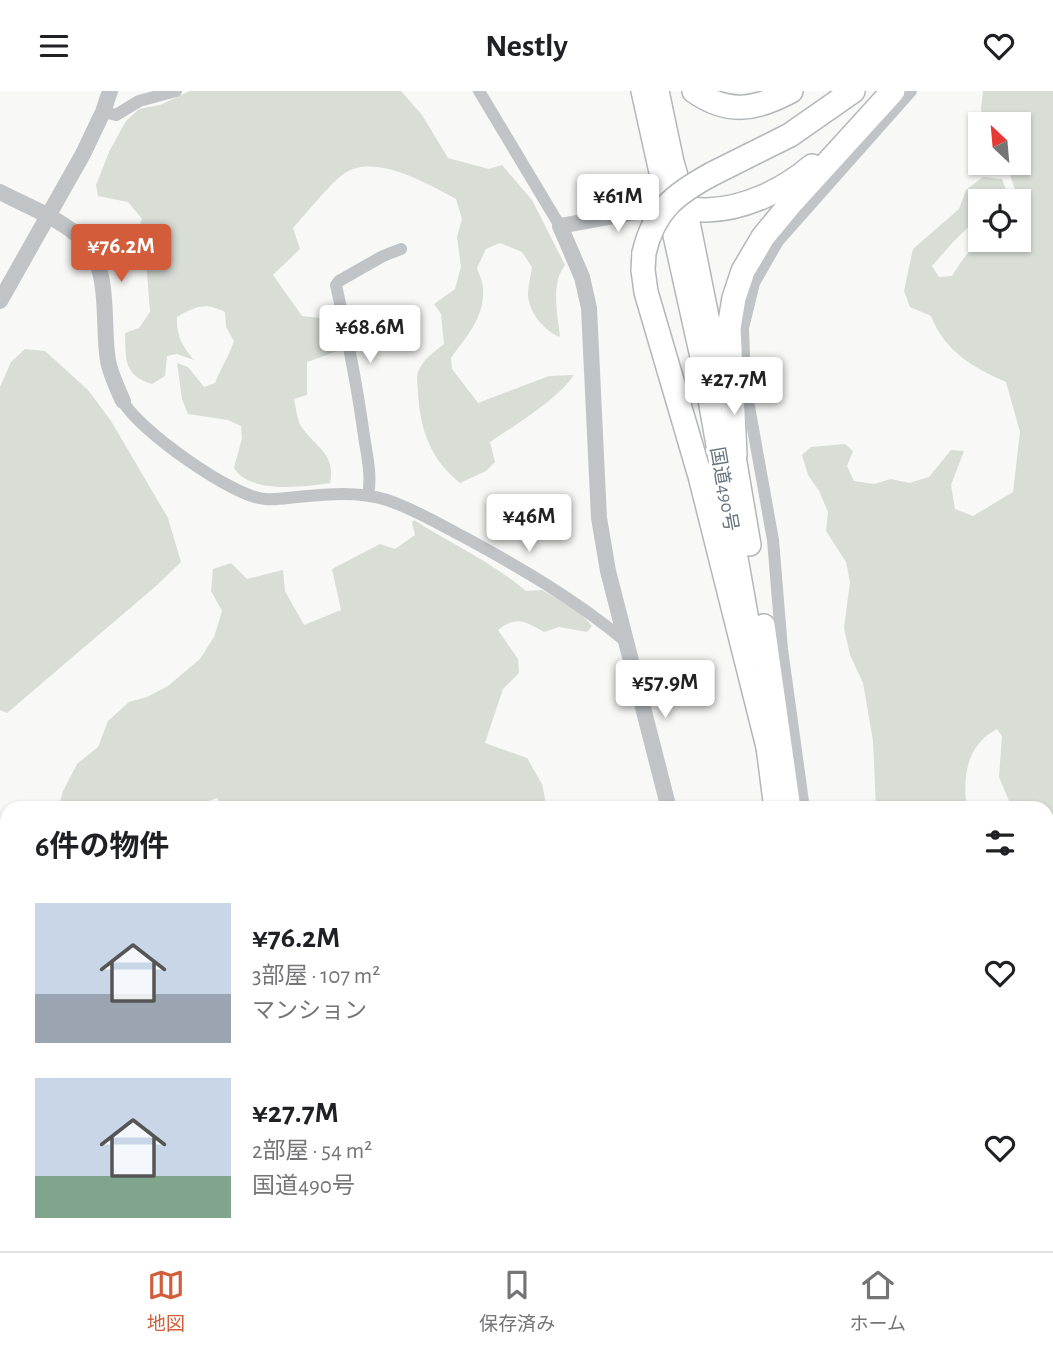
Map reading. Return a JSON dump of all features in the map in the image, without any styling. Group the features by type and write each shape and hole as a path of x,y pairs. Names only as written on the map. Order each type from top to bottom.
{"highway":[{"name":"国道490号","path":"642,91 677,207 735,455 764,626 789,801"},
{"name":"国道490号","path":"658,91 673,162 677,207 768,747 774,801"},
{"path":"694,91 714,103 733,108 764,103 791,91"},
{"path":"768,747 700,475 646,292 644,253 652,226 677,195 712,174 790,135 853,91"},
{"path":"677,207 706,210 732,207 771,193 810,168 890,94"},
{"path":"735,455 729,328 734,298 743,271 763,237 890,94"}],"street":[{"path":"0,301 83,154 110,91"},
{"path":"103,112 116,115 139,101 176,91"},
{"path":"479,91 560,226 582,277 589,308 599,518 608,571 667,801"},
{"path":"803,801 782,649 773,540 745,384 743,328 754,283 778,240 911,91"},
{"path":"0,192 76,233 91,248 98,262 102,281 108,362 115,384 128,411 162,441 221,482 251,497 266,499 321,494 368,495 426,516 556,589 625,641"},
{"path":"560,226 677,207"},
{"path":"368,495 370,483 362,422 336,285 383,256 401,249"}],"shaded area":[{"path":"190,91 401,91 422,115 448,158 489,169 502,165 532,200 565,265 560,273 556,291 560,337 543,326 531,308 528,295 532,267 522,252 500,243 486,249 477,268 483,286 481,309 478,318 451,358 452,369 478,403 549,376 574,375 547,403 490,442 495,462 486,471 460,483 450,474 434,454 419,407 418,372 426,360 444,344 441,314 434,304 455,289 461,267 457,237 462,219 456,199 417,179 386,168 358,168 345,173 333,183 293,228 300,249 273,275 302,316 330,319 338,351 307,362 307,395 294,399 301,426 323,451 330,464 330,483 278,487 252,482 234,468 242,438 241,426 228,420 188,414 182,399 177,363 188,367 204,387 215,383 234,341 226,327 225,312 206,306 177,317 181,340 194,360 177,354 167,356 165,376 152,384 131,371 126,358 125,333 139,328 150,312 146,260 137,234 142,219 128,202 98,196 96,185 110,150 126,121 139,109 160,105"},
{"path":"983,91 1053,91 1053,801 1009,801 999,777 1002,736 997,729 987,735 973,752 966,773 966,801 876,801 873,741 863,683 850,655 844,628 850,582 846,562 826,531 828,512 808,475 802,455 811,447 845,444 853,451 847,466 854,481 874,484 891,479 909,483 929,477 951,450 964,451 951,485 955,509 973,516 1013,492 1020,432 1006,382 961,357 944,339 931,316 910,307 904,291 913,249 959,209 966,190 983,177 1002,179 1006,189 968,189 968,228 932,266 939,277 952,276 969,252 1031,252 1031,189 1015,189 1010,175 1031,175 1031,112 982,112"},
{"path":"25,349 45,351 88,390 111,421 168,518 181,562 7,713 0,710 0,387 11,362"},
{"path":"414,520 485,562 526,591 542,590 579,611 592,626 587,632 559,627 544,632 516,621 498,630 518,659 519,673 503,689 485,743 527,758 542,784 546,801 219,801 217,798 209,801 60,801 77,764 98,747 108,721 129,702 147,697 168,686 200,659 214,637 222,611 211,591 213,569 231,563 247,579 283,570 285,591 304,625 341,610 332,569 380,544 395,549 415,535 412,522"}]}
